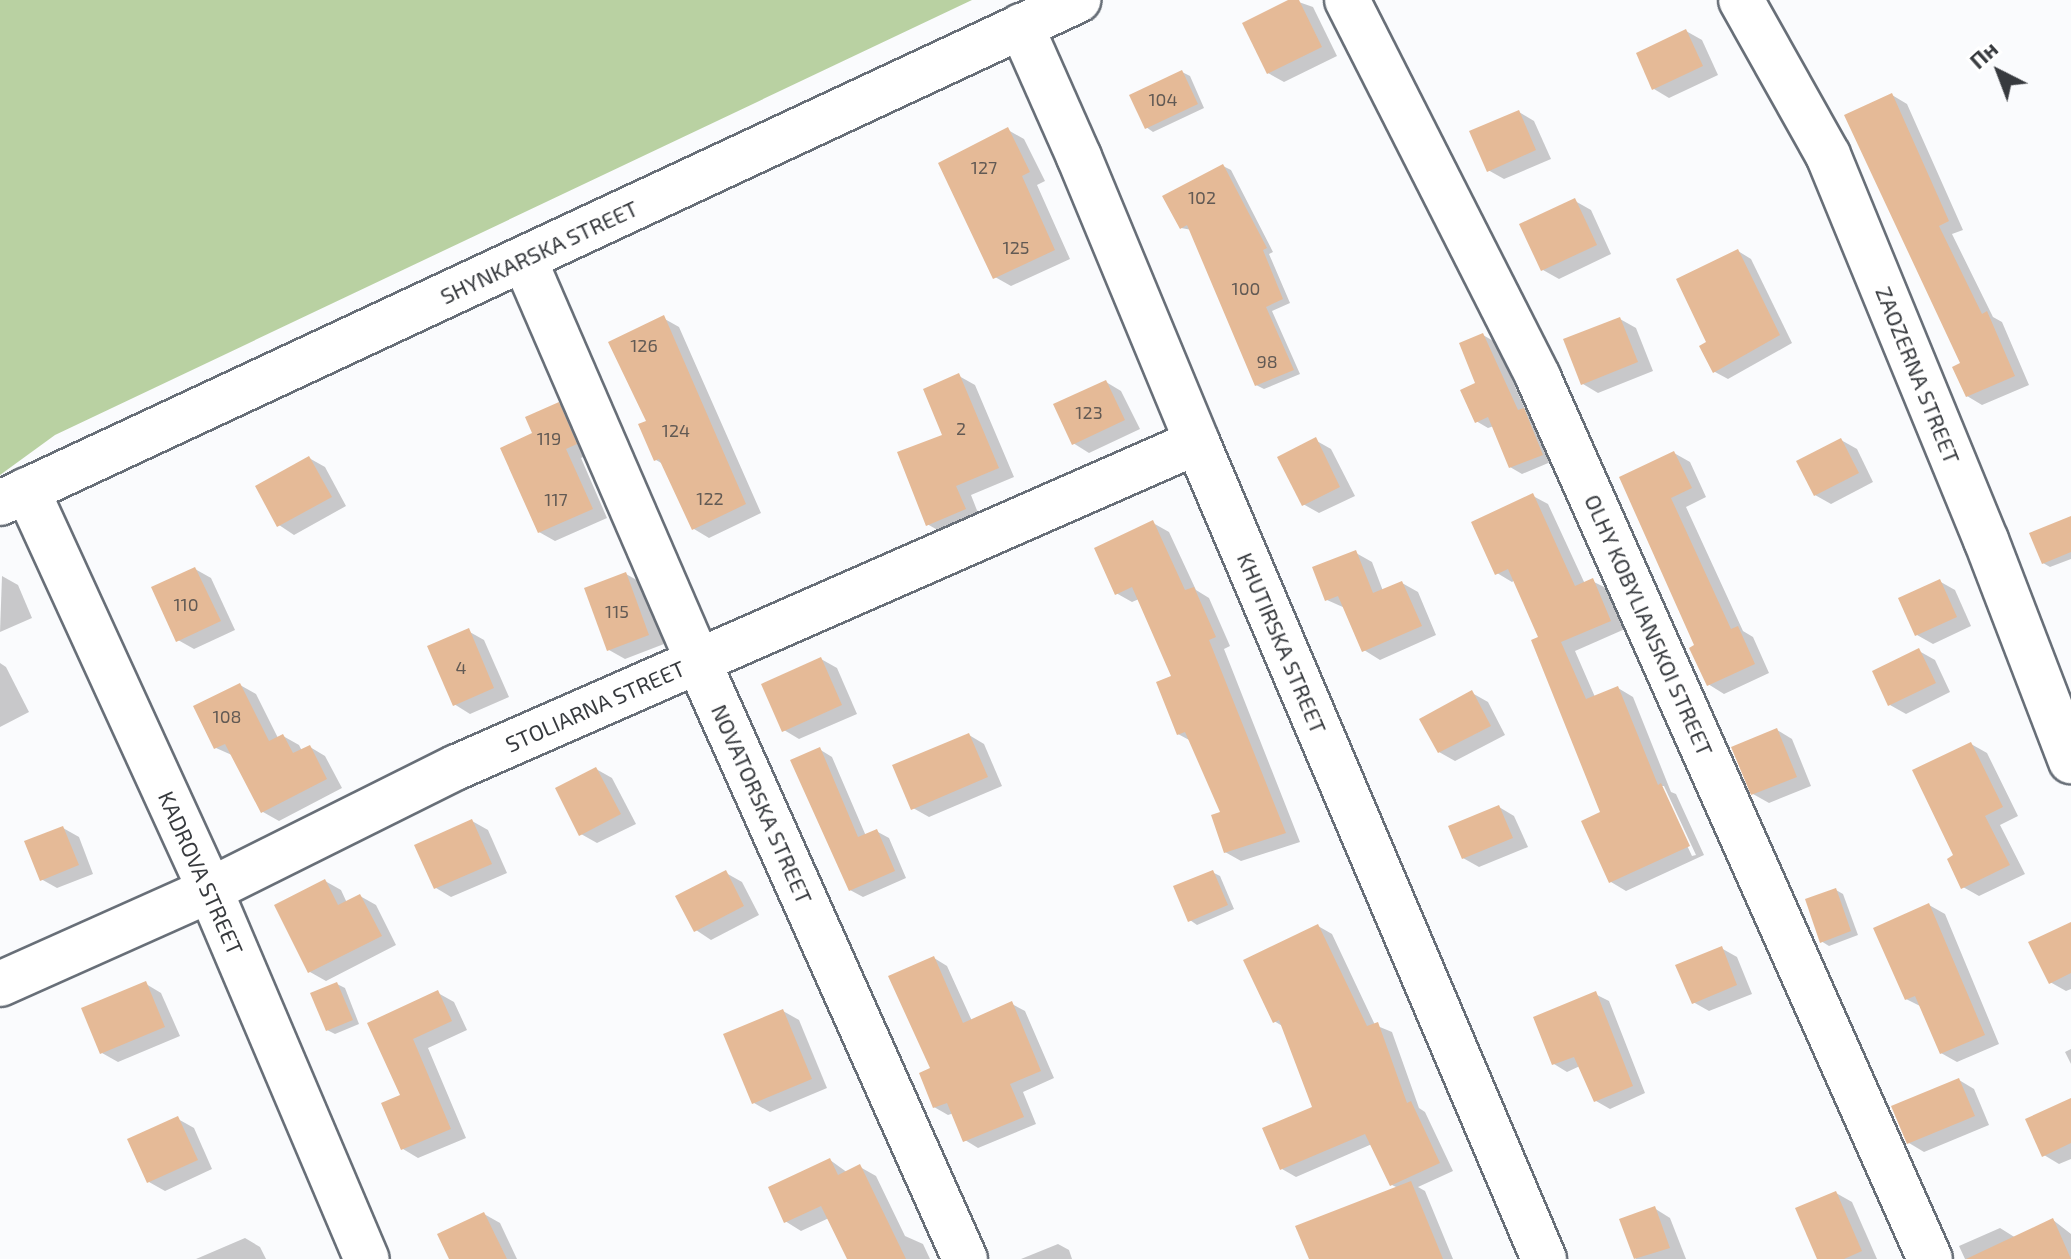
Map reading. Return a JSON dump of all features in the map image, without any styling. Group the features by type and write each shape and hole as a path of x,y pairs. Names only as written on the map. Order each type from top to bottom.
{"street":[{"name":"SHYNKARSKA STREET","path":"14,497 1078,0"},
{"name":"OLHY KOBYLIANSKOI STREET","path":"1347,0 1538,377 1930,1259"},
{"name":"ZAOZERNA STREET","path":"1741,0 1828,155 1986,540 2071,761"},
{"name":"KHUTIRSKA STREET","path":"1021,26 1544,1259"},
{"name":"NOVATORSKA STREET","path":"524,259 698,661 965,1259"},
{"name":"STOLIARNA STREET","path":"0,984 210,890 457,767 1197,442"},
{"name":"KADROVA STREET","path":"14,497 210,890 367,1259"}],"green space":[{"path":"0,0 972,0 55,435 0,475"}],"building":[{"path":"1288,0 1299,0 1322,47 1267,74 1242,23"},
{"path":"1686,29 1703,66 1652,90 1636,53"},
{"path":"1182,70 1198,104 1145,129 1129,95"},
{"path":"1892,93 1949,221 1939,226 1982,314 1987,311 2015,376 1966,397 1952,367 1960,363 1844,115"},
{"path":"1519,110 1536,150 1487,172 1469,131"},
{"path":"1008,127 1030,172 1022,176 1055,250 993,279 938,163"},
{"path":"1223,164 1267,248 1263,250 1283,299 1266,307 1294,370 1255,386 1187,225 1180,229 1162,196"},
{"path":"1575,198 1597,245 1541,271 1519,224"},
{"path":"1738,249 1780,335 1713,373 1699,346 1706,342 1676,279"},
{"path":"664,315 746,504 692,530 659,459 654,461 638,424 646,421 608,342"},
{"path":"1620,317 1638,362 1581,385 1563,339"},
{"path":"1483,333 1518,410 1524,408 1543,455 1509,468 1488,417 1475,423 1460,390 1475,383 1459,343"},
{"path":"959,373 999,468 956,486 966,509 926,526 897,452 942,435 923,389"},
{"path":"1106,380 1125,420 1072,445 1053,404"},
{"path":"559,402 577,444 566,449 593,509 538,533 500,448 532,433 525,417"},
{"path":"1316,437 1340,487 1302,506 1277,457"},
{"path":"1841,438 1859,473 1814,496 1796,461"},
{"path":"1674,451 1692,488 1671,498 1731,629 1738,626 1755,664 1707,686 1689,648 1694,645 1619,477"},
{"path":"309,456 332,497 277,527 255,486"},
{"path":"1533,493 1575,586 1593,578 1611,621 1561,642 1586,699 1618,686 1658,785 1661,783 1690,846 1609,883 1581,821 1600,812 1531,640 1538,637 1508,569 1495,575 1471,522"},
{"path":"2071,516 2071,552 2042,564 2029,533"},
{"path":"1153,520 1185,590 1194,587 1216,637 1209,640 1286,833 1224,853 1211,815 1220,812 1185,732 1177,735 1156,682 1171,676 1132,587 1115,595 1094,548"},
{"path":"1356,550 1373,593 1402,581 1422,626 1362,652 1338,596 1325,601 1312,567"},
{"path":"195,567 221,621 176,642 151,587"},
{"path":"626,572 649,635 607,651 584,588"},
{"path":"1940,579 1957,617 1915,636 1898,598"},
{"path":"469,628 494,688 453,706 427,646"},
{"path":"1919,648 1936,683 1888,706 1872,671"},
{"path":"821,657 842,705 782,732 761,684"},
{"path":"240,683 269,741 283,734 293,753 310,745 327,779 261,813 225,744 214,749 193,706"},
{"path":"1472,690 1491,726 1438,753 1419,719"},
{"path":"1777,728 1797,777 1751,795 1731,747"},
{"path":"969,733 988,777 911,810 892,765"},
{"path":"1971,742 2003,807 1985,816 2010,865 1961,889 1947,859 1953,855 1912,770"},
{"path":"820,747 858,837 877,829 895,871 849,891 790,760"},
{"path":"596,767 621,814 579,836 555,788"},
{"path":"1499,805 1513,838 1462,859 1448,826"},
{"path":"472,819 492,864 434,889 414,845"},
{"path":"63,826 79,865 40,881 24,841"},
{"path":"726,870 744,906 694,932 675,896"},
{"path":"1213,870 1228,905 1188,922 1173,886"},
{"path":"325,879 338,905 360,894 382,936 308,973 274,905"},
{"path":"1836,888 1851,931 1820,943 1805,899"},
{"path":"1929,903 1985,1035 1940,1054 1915,996 1905,1000 1873,928"},
{"path":"2071,922 2071,973 2049,984 2028,942"},
{"path":"1318,924 1367,1026 1378,1022 1407,1103 1411,1101 1440,1163 1390,1186 1365,1134 1280,1170 1262,1128 1312,1107 1279,1020 1273,1023 1243,960"},
{"path":"1722,946 1737,985 1692,1004 1675,965"},
{"path":"934,956 963,1023 1012,1001 1041,1071 1010,1084 1024,1117 963,1142 947,1103 933,1108 919,1073 930,1068 888,976"},
{"path":"146,981 165,1027 100,1054 81,1008"},
{"path":"337,982 353,1020 326,1031 310,993"},
{"path":"438,990 452,1021 413,1039 451,1129 401,1150 381,1103 400,1095 367,1023"},
{"path":"1596,991 1633,1086 1594,1102 1574,1057 1552,1065 1533,1017"},
{"path":"783,1009 812,1079 752,1104 723,1034"},
{"path":"1959,1078 1975,1116 1907,1144 1891,1106"},
{"path":"2071,1098 2071,1143 2042,1157 2025,1119"},
{"path":"178,1116 198,1160 147,1183 127,1139"},
{"path":"830,1158 838,1175 860,1164 906,1259 847,1259 821,1206 784,1223 768,1187"},
{"path":"1411,1181 1443,1259 1309,1259 1295,1226"},
{"path":"1836,1191 1862,1251 1844,1259 1817,1259 1795,1208"},
{"path":"1655,1206 1670,1248 1634,1259 1619,1219"},
{"path":"484,1212 507,1259 449,1259 437,1234"},
{"path":"2053,1218 2071,1259 1966,1259"}]}
